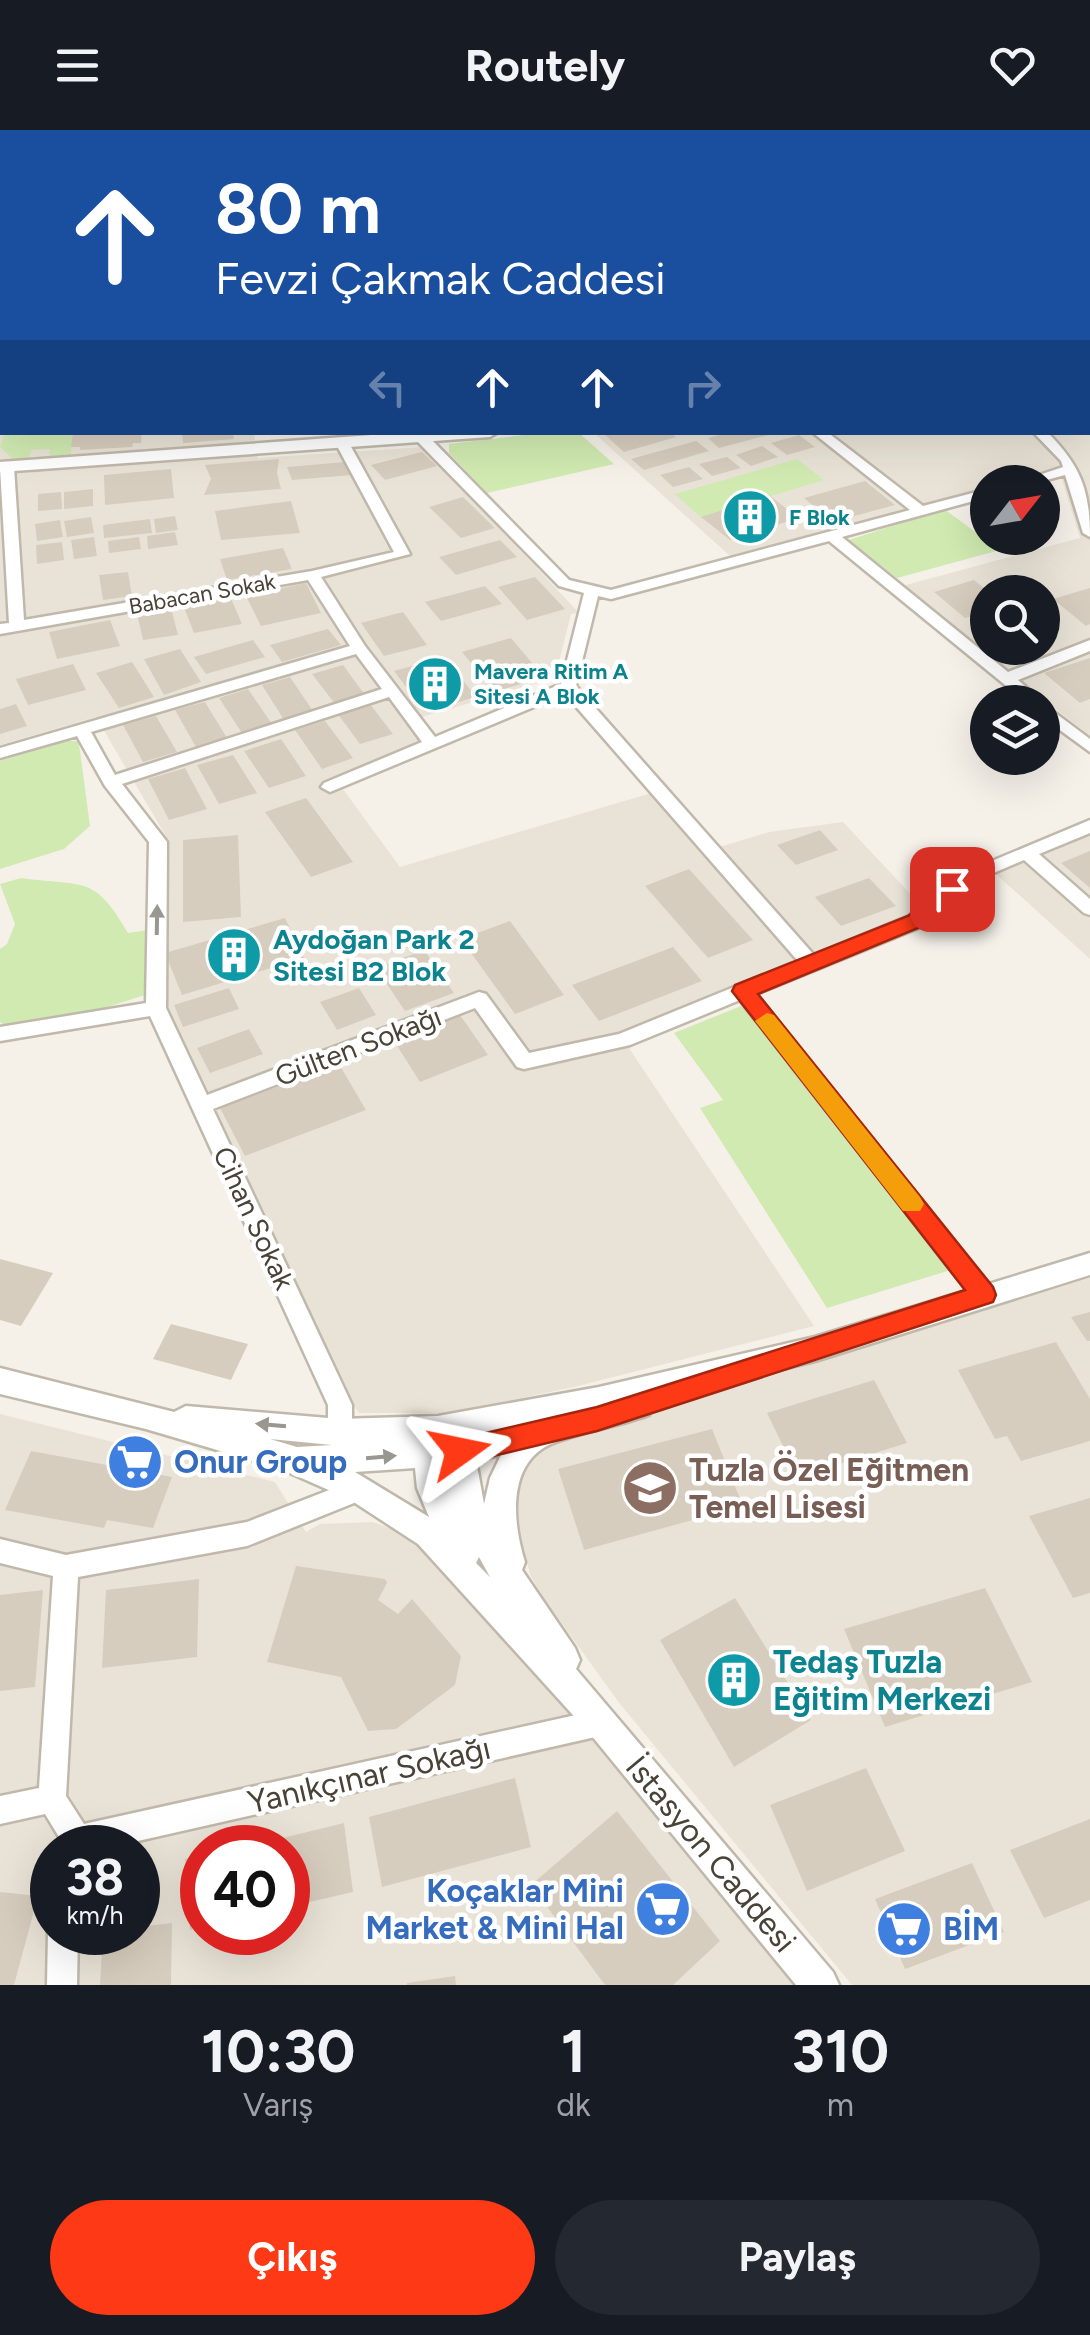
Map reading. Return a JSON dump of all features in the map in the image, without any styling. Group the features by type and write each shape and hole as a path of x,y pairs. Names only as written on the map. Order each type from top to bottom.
{"street":[{"path":"8,627 2,466 344,446 461,435"},
{"path":"822,435 921,511"},
{"path":"1042,435 1079,474 1090,534"},
{"path":"423,439 564,583 611,595 970,498"},
{"name":"Babacan Sokak","path":"8,627 312,575 403,554 344,446"},
{"path":"832,536 1014,685"},
{"path":"312,575 358,648 431,742"},
{"path":"568,687 592,591"},
{"path":"1006,679 1090,645"},
{"path":"0,753 358,648"},
{"path":"330,787 568,687"},
{"path":"568,687 811,964"},
{"path":"82,730 111,782 392,691"},
{"path":"1060,722 1090,746"},
{"name":"Cihan Sokak","path":"111,782 158,842 156,1008 340,1405 340,1432"},
{"name":"Gülten Sokağı","path":"203,1104 479,999 524,1062 622,1040 916,921 962,880 1090,826"},
{"path":"1027,853 1090,909"},
{"path":"743,991 984,1295"},
{"path":"0,1034 156,1008"},
{"path":"284,1456 342,1460 538,1435 1090,1264"},
{"path":"441,1445 599,1400 814,1349"},
{"name":"İstasyon Caddesi","path":"0,1380 146,1416 249,1450 284,1456 360,1489 430,1534 603,1723 808,1981"},
{"name":"İstasyon Caddesi","path":"146,1416 340,1432 441,1445 480,1530 603,1723"},
{"path":"521,1595 504,1546 500,1503 504,1478 515,1455 538,1435"},
{"path":"441,1445 443,1519 476,1582"},
{"path":"0,1552 66,1567 247,1534 360,1489"},
{"path":"66,1567 52,1799 66,1825"},
{"name":"Yanıkçınar Sokağı","path":"159,1825 603,1723"},
{"path":"0,1810 52,1799"},
{"path":"62,1985 63,1955"}],"shaded area":[{"path":"0,435 254,435 258,458 424,447 579,613 571,614 555,678 422,717 441,743 340,785 400,867 665,789 713,849 769,832 843,822 919,903 915,920 625,1042 814,1326 574,1387 450,1413 359,1413 197,1082 167,1004 168,840 96,717 0,745"},
{"path":"596,435 1090,435 1090,736 1060,712 1060,685 1026,685 1001,665 1060,665 1060,575 970,575 970,640 902,586 1017,555 1060,555 1060,543 1080,538 1060,465 970,465 970,494 731,557"},
{"path":"1090,835 1090,959 996,874"},
{"path":"1090,1278 1090,1985 852,1985 620,1704 547,1603 531,1577 508,1500 515,1478 536,1452 564,1438"},
{"path":"0,1414 275,1482 306,1532 320,1524 373,1522 400,1532 425,1549 603,1743 794,1985 0,1985"}],"green space":[{"path":"4,435 72,435 71,455 49,456 50,449 31,450 29,458 13,459 0,447"},
{"path":"524,435 581,435 614,464 487,493 449,453 449,444"},
{"path":"797,459 824,480 701,517 675,494"},
{"path":"944,509 970,528 970,555 982,555 897,578 849,540"},
{"path":"78,741 90,826 64,849 0,869 0,761"},
{"path":"21,878 86,887 106,901 128,933 148,930 145,995 95,1011 4,1025 0,1022 0,949 7,944 15,924 0,884"},
{"path":"746,1004 954,1269 827,1308 700,1108 723,1100 674,1033"}],"building":[{"path":"73,435 142,435 141,443 133,443 132,447 71,447"},
{"path":"182,435 233,435 234,439 183,443"},
{"path":"605,435 676,437 624,452"},
{"path":"718,435 768,435 719,448 708,438"},
{"path":"799,435 815,447 787,455 771,443"},
{"path":"696,441 709,451 644,470 631,459"},
{"path":"762,446 778,457 751,466 736,455"},
{"path":"422,452 437,466 385,480 371,465"},
{"path":"727,457 741,468 712,476 699,464"},
{"path":"279,459 281,489 204,495 211,479 205,465"},
{"path":"346,462 352,475 292,480 287,467"},
{"path":"689,467 703,479 673,487 660,475"},
{"path":"171,469 174,498 105,505 104,475"},
{"path":"865,481 895,505 832,522 804,498"},
{"path":"93,489 93,506 64,509 64,492"},
{"path":"61,492 62,509 38,511 38,494"},
{"name":"F Blok","path":"769,495 798,518 730,540 701,517"},
{"path":"463,497 495,528 461,538 429,507"},
{"path":"291,501 300,533 221,540 215,511"},
{"path":"175,516 178,530 156,533 154,519"},
{"path":"91,517 94,533 67,537 64,521"},
{"path":"150,519 152,533 104,538 103,525"},
{"path":"60,520 63,537 37,541 35,524"},
{"path":"175,532 178,545 148,549 147,536"},
{"path":"94,537 97,556 74,559 71,540"},
{"path":"139,537 141,549 109,553 108,541"},
{"path":"500,540 517,557 456,575 439,557"},
{"path":"62,542 64,560 37,564 36,545"},
{"path":"283,548 292,569 227,580 220,559"},
{"path":"128,572 132,596 103,600 99,575"},
{"path":"535,577 565,609 527,620 498,587"},
{"path":"970,581 970,616 965,618 934,592"},
{"path":"306,583 321,613 261,626 246,596"},
{"path":"485,586 502,604 441,621 425,602"},
{"path":"1090,588 1090,624 1086,626 1060,605 1060,597"},
{"path":"230,596 242,624 194,633 183,605"},
{"path":"171,608 178,635 143,640 137,614"},
{"path":"403,612 427,645 384,656 361,623"},
{"path":"110,620 120,646 57,659 49,632"},
{"path":"328,629 341,645 282,662 270,645"},
{"path":"511,638 544,677 494,692 462,652"},
{"path":"253,640 265,657 206,674 194,657"},
{"path":"180,649 201,682 164,695 144,659"},
{"name":"Mavera Ritim A Sitesi A Blok","path":"445,657 476,697 425,712 394,671"},
{"path":"1090,658 1090,699 1080,703 1044,673"},
{"path":"132,662 154,697 119,708 96,673"},
{"path":"73,664 86,690 28,705 16,679"},
{"path":"343,665 365,695 335,704 312,674"},
{"path":"290,677 313,711 284,720 262,685"},
{"path":"248,689 272,724 242,733 219,698"},
{"path":"205,702 227,738 196,747 175,710"},
{"path":"16,704 27,726 0,734 0,709"},
{"path":"370,704 393,734 360,744 337,713"},
{"path":"156,716 177,752 143,762 123,725"},
{"path":"325,721 353,758 322,769 295,730"},
{"path":"281,739 306,776 269,788 244,751"},
{"path":"233,755 257,793 219,804 197,765"},
{"path":"185,768 207,809 169,820 148,779"},
{"path":"306,798 353,862 311,877 265,812"},
{"path":"820,830 838,850 796,865 777,845"},
{"path":"238,835 241,917 183,922 183,840"},
{"path":"1090,851 1090,888 1061,863"},
{"path":"689,869 753,940 708,958 645,886"},
{"path":"869,878 896,906 841,926 815,897"},
{"name":"Aydoğan Park 2 Sitesi B2 Blok","path":"285,918 304,958 182,995 165,953"},
{"path":"510,921 564,995 515,1014 461,939"},
{"path":"673,947 702,981 599,1021 572,985"},
{"path":"424,950 454,993 405,1011 376,968"},
{"path":"229,988 239,1009 183,1027 174,1005"},
{"path":"359,988 376,1015 337,1030 320,1002"},
{"path":"460,1015 488,1055 420,1082 394,1041"},
{"path":"249,1029 263,1054 210,1073 197,1048"},
{"path":"339,1064 366,1110 245,1156 220,1108"},
{"path":"0,1259 53,1273 21,1326 0,1320"},
{"path":"1090,1312 1090,1341 1087,1341 1071,1317"},
{"path":"171,1324 248,1344 231,1380 153,1359"},
{"path":"1056,1342 1090,1399 1090,1441 1021,1461 1007,1436 995,1439 958,1370"},
{"path":"874,1380 907,1443 798,1477 767,1413"},
{"name":"Tuzla Özel Eğitmen Temel Lisesi","path":"712,1429 743,1506 584,1550 558,1469"},
{"path":"31,1451 172,1477 153,1528 107,1520 104,1528 5,1510"},
{"path":"1090,1498 1090,1593 1073,1598 1029,1516"},
{"path":"296,1566 385,1579 387,1583 378,1600 398,1614 412,1599 461,1656 455,1685 396,1729 368,1731 341,1677 267,1662"},
{"path":"199,1579 197,1657 102,1668 106,1590"},
{"path":"985,1588 1032,1682 885,1727 844,1629"},
{"path":"43,1590 35,1687 0,1691 0,1595"},
{"name":"Tedaş Tuzla Eğitim Merkezi","path":"735,1598 811,1720 734,1767 660,1640"},
{"path":"866,1768 905,1851 807,1891 770,1805"},
{"path":"515,1778 531,1847 382,1887 369,1817"},
{"path":"617,1811 720,1941 673,1985 605,1985 531,1885"},
{"path":"1090,1819 1090,1900 1044,1918 1010,1850"},
{"path":"344,1823 353,1892 310,1902 310,1831"},
{"path":"972,1863 1004,1932 905,1969 875,1899"},
{"path":"0,1892 30,1895 30,1926 14,1985 0,1985"},
{"path":"172,1923 171,1985 100,1985 102,1955 160,1955 160,1924"},
{"path":"455,1976 456,1985 407,1985 407,1983"}],"slow traffic":[{"path":"767,1021 912,1204"}],"place":[{"name":"F Blok","path":"750,517"},
{"name":"Mavera Ritim A Sitesi A Blok","path":"435,684"},
{"name":"Aydoğan Park 2 Sitesi B2 Blok","path":"234,955"},
{"name":"Onur Group","path":"135,1462"},
{"name":"Tuzla Özel Eğitmen Temel Lisesi","path":"650,1488"},
{"name":"Tedaş Tuzla Eğitim Merkezi","path":"734,1680"},
{"name":"Koçaklar Mini Market & Mini Hal","path":"663,1909"},
{"name":"BİM","path":"904,1929"}],"route":[{"path":"460,1451 597,1419 984,1295 743,991 916,921 952,889"}]}
